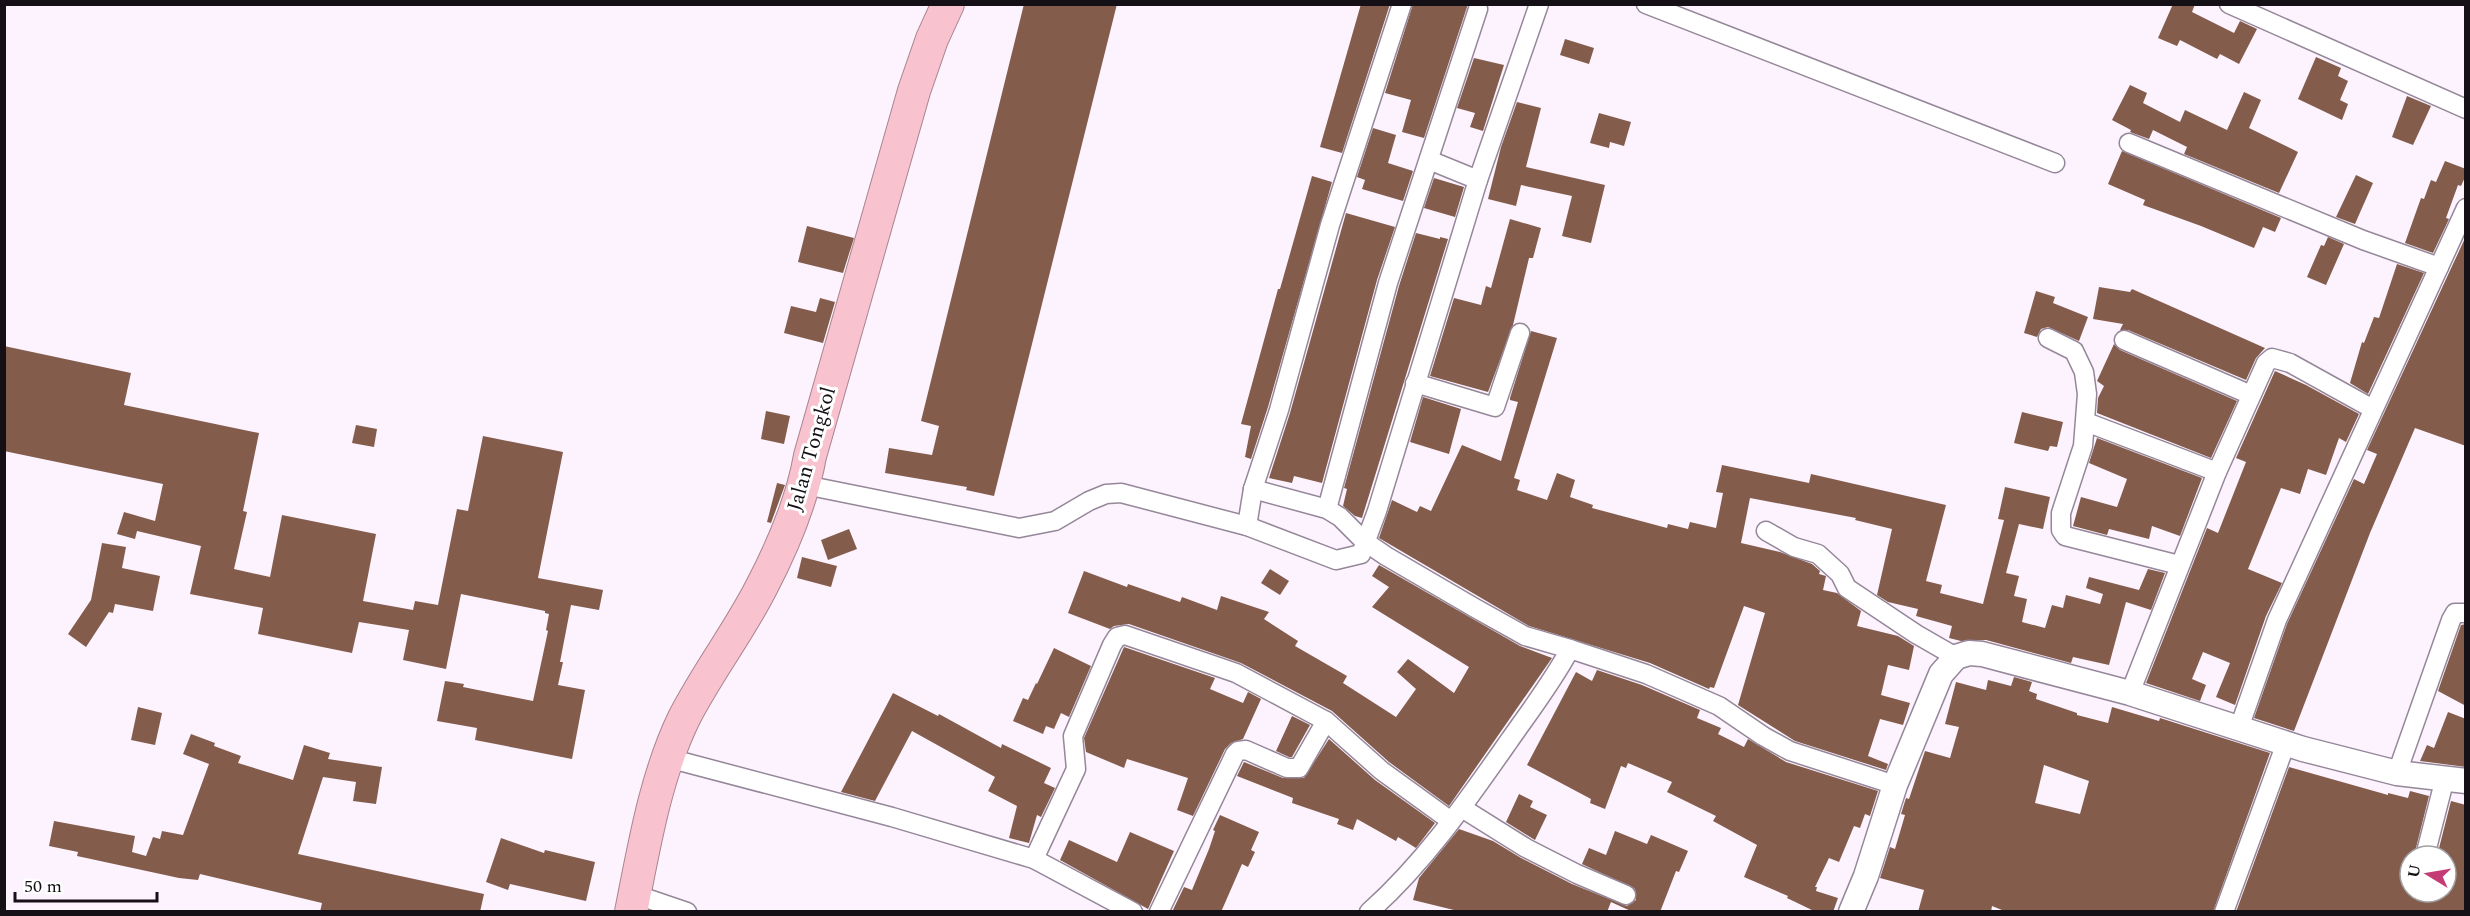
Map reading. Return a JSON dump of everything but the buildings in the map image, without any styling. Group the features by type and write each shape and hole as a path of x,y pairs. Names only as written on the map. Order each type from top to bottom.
{"highway":[{"name":"Jalan Tongkol","path":"633,903 648,824 668,758 700,688 761,588 808,472 914,92 932,39 948,4"}],"street":[{"path":"1247,526 1253,489 1280,410 1330,225 1402,4"},
{"path":"808,472 1019,528 1055,521 1106,494 1121,493 1247,526 1336,560 1363,548 1377,511 1414,383 1478,180 1539,4"},
{"path":"1646,4 2055,163"},
{"path":"2229,4 2466,109"},
{"path":"1327,509 1388,283 1478,9"},
{"path":"2129,143 2363,240 2439,267"},
{"path":"1429,160 1478,180"},
{"path":"2239,728 2277,620 2465,213"},
{"path":"1414,383 1495,407 1520,333"},
{"path":"2048,338 2074,351 2084,372 2087,394 2083,446 2061,513 2061,530 2065,536 2179,565"},
{"path":"2124,340 2251,395"},
{"path":"2130,693 2217,472 2266,363 2272,358 2281,359 2373,409"},
{"path":"2086,422 2217,472"},
{"path":"1253,489 1327,509 1340,517 1363,548 1406,568 1525,636 1646,674 1719,706 1762,736 1790,751 1895,784"},
{"path":"1766,531 1794,547 1818,554 1840,574 1847,588 1916,634 1956,657"},
{"path":"2397,773 2451,620 2455,613 2466,613"},
{"path":"1034,859 1076,769 1073,736 1117,638 1125,635 1236,673 1326,722 1382,771 1457,815 1576,874 1626,895"},
{"path":"1369,912 1411,870 1457,815 1495,763 1570,649"},
{"path":"1851,912 1864,881 1895,784 1941,674 1956,657 1969,653 1982,654 2130,693 2286,743 2397,773 2455,779 2430,844"},
{"path":"1160,912 1235,754 1246,750 1287,768 1299,768 1326,722"},
{"path":"2224,912 2286,743"},
{"path":"668,758 892,817 1034,859 1133,912"},
{"path":"633,903 687,912"}]}
